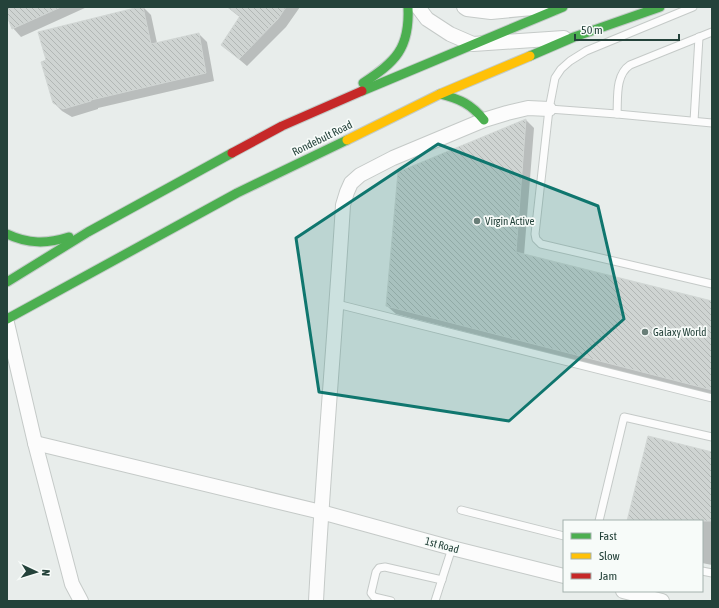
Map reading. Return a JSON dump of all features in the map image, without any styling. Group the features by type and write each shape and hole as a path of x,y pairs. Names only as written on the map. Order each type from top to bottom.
{"main road":[{"path":"340,101 392,62 401,48 406,34 409,14 408,7"},
{"name":"Rondebult Road","path":"7,319 238,193 440,94 574,37 660,7"},
{"path":"7,282 88,232 282,126 561,8"},
{"path":"440,94 462,100 475,108 484,120"},
{"path":"7,234 18,239 43,244 88,232"}],"street":[{"path":"418,7 427,19 450,34 473,44 574,37"},
{"path":"464,7 467,9 491,12 532,8 561,8"},
{"path":"316,601 343,205 351,183 360,175 392,158 484,120 528,108 548,109"},
{"path":"7,323 35,443 72,584 81,601"},
{"name":"1st Road","path":"35,443 321,512 452,548 563,576"},
{"path":"627,592 662,601"}],"lane":[{"path":"693,7 586,51 570,61 561,69 555,78 548,109 535,230 536,239 541,244 712,284"},
{"path":"617,114 620,77 624,69 630,65 712,32"},
{"path":"694,121 699,37"},
{"path":"548,109 712,122"},
{"path":"337,304 712,398"},
{"path":"599,520 624,417 712,437"},
{"path":"461,510 563,536"},
{"path":"435,601 452,548"},
{"path":"391,601 374,597 371,593 376,572 379,568 385,567 442,580"}],"highlighted area":[{"path":"438,144 598,206 624,319 509,421 319,392 296,238"}],"building":[{"path":"7,7 61,7 12,29 7,16"},
{"path":"143,7 151,44 199,33 206,73 91,100 63,109 53,103 41,62 46,60 38,32"},
{"path":"228,7 286,7 278,19 239,59 221,45 240,16"},
{"path":"526,119 516,252 712,301 712,390 386,306 398,172"},
{"path":"648,436 712,452 712,521 627,520"}],"traffic: fast":[{"path":"363,83 384,68 398,53 406,34 408,7"},
{"path":"362,91 563,7"},
{"path":"530,56 574,37 660,7"},
{"path":"440,94 465,103 484,120"},
{"path":"7,319 237,193 347,140"},
{"path":"7,282 88,232 232,153"},
{"path":"7,234 22,240 38,242 53,241 69,237"}],"traffic: slow":[{"path":"347,140 440,94 530,56"}],"traffic: jam":[{"path":"232,153 282,126 362,91"}],"place":[{"name":"Virgin Active","path":"477,221"},
{"name":"Galaxy World","path":"645,332"}]}
